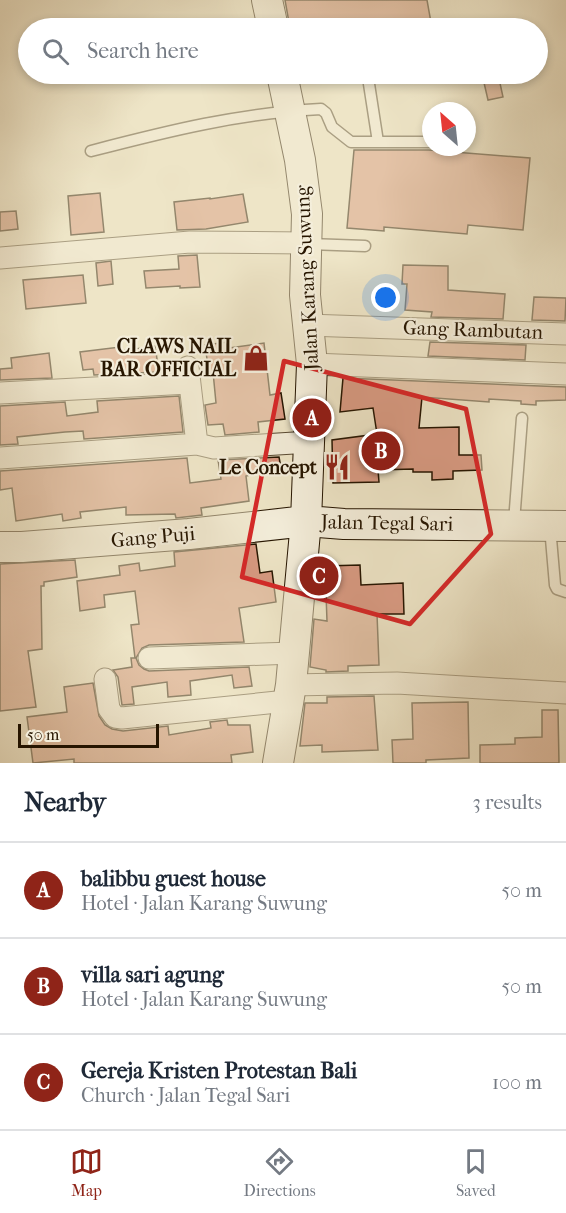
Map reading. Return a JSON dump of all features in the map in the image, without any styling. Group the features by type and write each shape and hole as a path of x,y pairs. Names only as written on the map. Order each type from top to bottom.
{"street":[{"path":"267,0 271,18"},
{"name":"Jalan Karang Suwung","path":"284,84 300,160 307,214 305,295 312,364 306,521"},
{"path":"0,258 190,242 307,243"},
{"name":"Gang Rambutan","path":"307,325 566,334"},
{"path":"312,364 566,374"},
{"path":"0,393 188,375 197,444"},
{"path":"0,458 197,444 214,448 310,442"},
{"name":"Jalan Tegal Sari","path":"278,763 294,653 306,521 558,526"},
{"name":"Gang Puji","path":"0,547 189,534 306,521"},
{"path":"149,658 294,653"},
{"path":"105,679 110,709 115,717 289,693 397,683 566,693"}],"lane":[{"path":"369,84 378,142"},
{"path":"91,151 199,124 290,110 321,109 332,127 351,142 422,142"},
{"path":"307,243 365,246"},
{"path":"514,526 522,418"},
{"path":"558,526 555,585 557,589 566,592"}],"highlighted area":[{"path":"284,361 466,409 491,534 410,624 242,577"}],"building":[{"path":"285,0 427,0 430,18 288,18"},
{"path":"484,84 500,84 503,97 488,100"},
{"path":"354,150 422,150 422,156 476,156 476,154 530,158 523,230 468,225 467,234 384,227 384,231 347,228"},
{"path":"100,193 104,232 71,235 68,196"},
{"path":"243,194 248,222 206,229 177,230 174,202"},
{"path":"16,211 18,229 0,231 0,212"},
{"path":"197,255 200,287 146,288 144,271 179,269 178,256"},
{"path":"111,261 113,284 98,286 96,263"},
{"path":"403,265 448,266 448,290 505,294 503,319 431,317 432,312 405,310 407,284 402,284"},
{"path":"83,275 86,303 26,309 23,280"},
{"path":"534,297 566,298 565,321 532,320"},
{"path":"228,342 229,348 264,343 270,395 281,393 285,419 258,422 259,432 225,435 223,424 208,425 205,405 216,403 213,372 209,373 205,345"},
{"path":"430,342 526,345 525,360 428,356"},
{"path":"155,346 159,372 94,375 93,369 83,370 80,352 120,347 121,351"},
{"path":"49,353 52,378 0,380 0,369 12,368 11,358"},
{"path":"343,378 566,387 566,400 536,401 536,405 521,404 521,401 489,399 489,402 422,397 419,428 459,427 459,455 481,455 482,470 453,471 453,479 432,480 432,472 413,472 413,469 378,470 379,482 333,483 332,440 377,434 373,408 340,412"},
{"path":"179,396 183,432 84,439 83,431 65,432 17,437 18,444 0,445 0,406 65,402 67,416 98,412 97,401"},
{"path":"279,457 281,468 246,476 249,501 201,508 202,515 176,518 175,514 126,515 126,507 80,512 81,518 63,521 62,514 16,521 12,488 0,490 0,471 187,458 190,483 221,479 218,460"},
{"path":"256,544 260,573 272,571 276,602 239,608 244,642 149,645 142,648 136,658 139,665 149,671 249,667 252,686 234,688 232,675 190,681 191,695 168,697 167,682 132,687 134,704 122,705 118,677 113,670 132,667 131,658 135,658 131,625 139,624 135,591 104,595 105,607 80,611 77,581 120,575 119,566 139,563 140,571 175,566 174,552"},
{"path":"75,560 77,577 44,582 44,586 41,586 42,649 28,651 36,707 0,711 0,564"},
{"path":"360,565 361,585 403,583 404,614 377,614 379,665 348,666 348,671 326,672 326,670 310,667 314,619 327,621 325,566"},
{"path":"93,683 99,716 105,725 112,729 123,731 168,726 169,735 211,728 210,722 227,720 228,725 250,725 253,752 231,755 232,763 74,763 74,759 33,763 27,717 67,712 64,687"},
{"path":"374,696 378,750 322,752 322,745 300,746 305,703 327,703 327,697"},
{"path":"468,702 469,758 426,760 426,763 393,763 392,740 413,739 412,703"},
{"path":"542,710 558,710 559,763 480,763 480,745 515,744 515,738 542,737"}],"place":[{"name":"CLAWS NAIL BAR OFFICIAL","path":"256,358"},
{"name":"balibbu guest house","path":"312,418"},
{"name":"villa sari agung","path":"381,451"},
{"name":"Le Concept","path":"337,467"},
{"name":"Gereja Kristen Protestan Bali","path":"319,576"}]}
